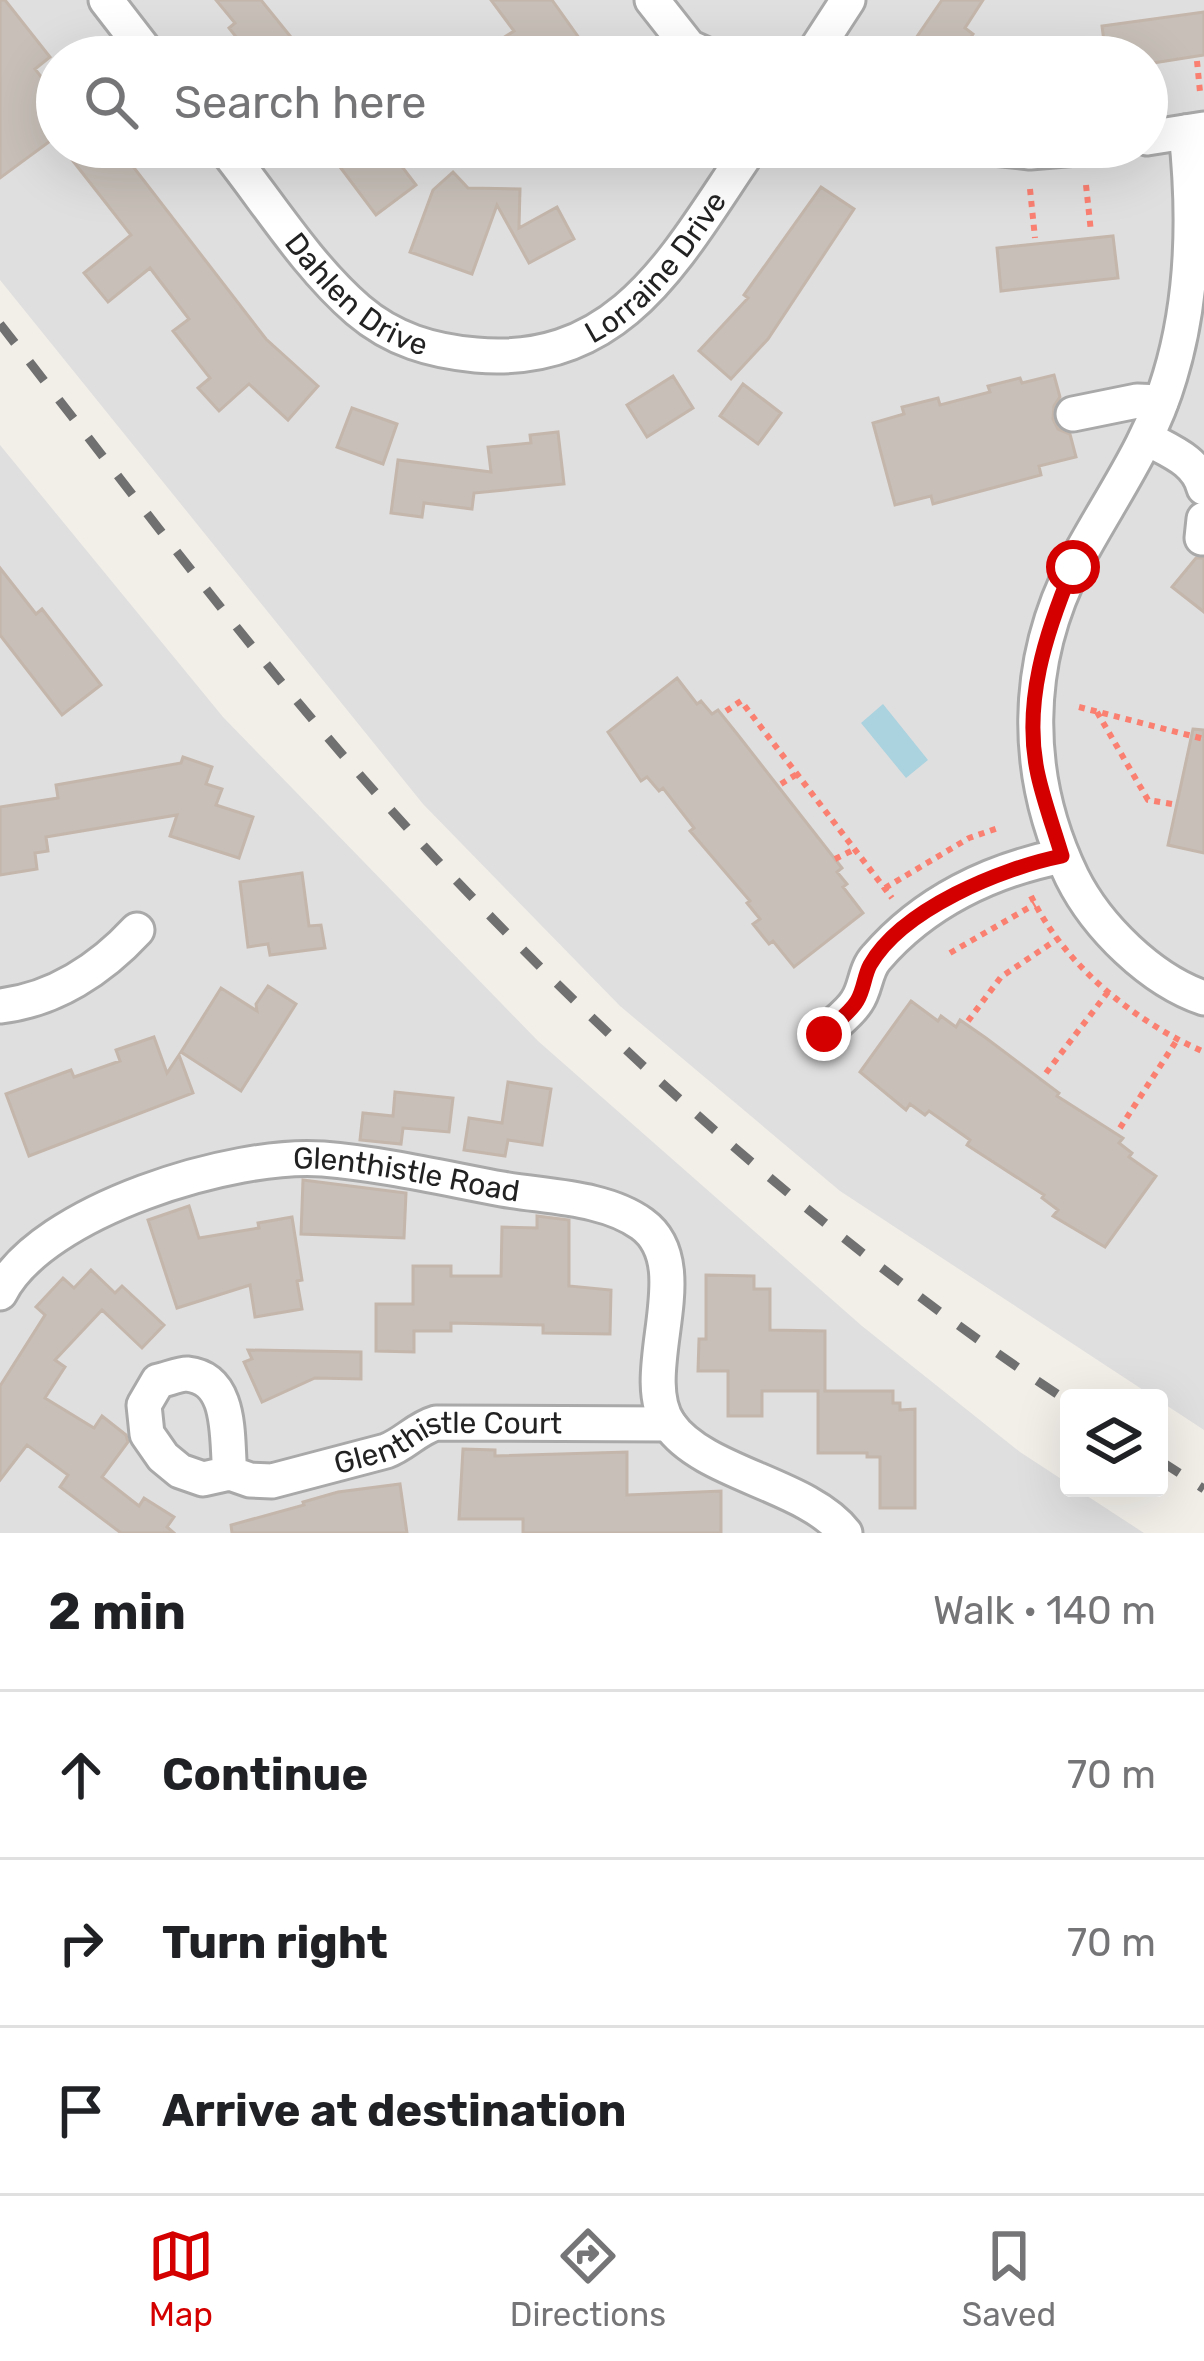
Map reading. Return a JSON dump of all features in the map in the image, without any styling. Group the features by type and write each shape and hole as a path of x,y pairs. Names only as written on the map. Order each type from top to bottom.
{"street":[{"path":"106,0 134,36"},
{"path":"652,0 680,36"},
{"path":"825,36 848,0"},
{"path":"1195,131 1192,183 1197,233 1189,297 1161,402 1148,439 1073,567 1049,630 1034,694 1037,772 1062,856 1076,884 1107,927 1162,978 1204,998"},
{"name":"Dahlen Drive","path":"240,168 329,283 362,313 403,339 437,352 534,353"},
{"name":"Lorraine Drive","path":"534,353 578,342 635,304 658,282 737,168"},
{"path":"1073,414 1137,401 1161,402"},
{"path":"1148,439 1187,460 1204,488"},
{"path":"824,1034 857,1001 871,963 911,922 952,895 1017,865 1062,856"},
{"path":"0,1006 60,990 112,957 136,929"},
{"name":"Glenthistle Road","path":"0,1294 9,1276 39,1250 100,1210 155,1188 271,1160 321,1159 608,1208 652,1233 663,1258 666,1303 659,1382 669,1424"},
{"name":"Glenthistle Court","path":"230,1473 250,1480 272,1480 386,1451 436,1423 669,1424"},
{"path":"669,1424 689,1444 826,1515 845,1533"}],"path":[{"path":"1196,61 1200,92"},
{"path":"1086,185 1091,232"},
{"path":"1030,189 1035,238"},
{"path":"726,711 741,701 911,922"},
{"path":"1078,707 1204,739"},
{"path":"1097,712 1148,800 1172,804"},
{"path":"781,784 797,774"},
{"path":"885,888 969,838 1001,827"},
{"path":"835,859 855,848"},
{"path":"1028,890 1059,938 1108,992 1177,1040 1204,1052"},
{"path":"950,953 1035,904"},
{"path":"968,1021 1001,977 1059,938"},
{"path":"1046,1073 1108,992"},
{"path":"1120,1128 1177,1040"}],"shaded area":[{"path":"0,0 1204,0 1204,1430 1168,1406 1168,1389 1142,1389 840,1191 620,1006 423,804 0,280"},
{"path":"0,445 223,717 538,1041 862,1326 1020,1452 1060,1478 1060,1497 1089,1497 1144,1533 0,1533"}],"water":[{"path":"883,704 928,760 906,778 861,723"}],"building":[{"path":"0,0 5,0 36,39 36,151 0,178"},
{"path":"216,0 261,0 290,36 235,36 229,28 235,23"},
{"path":"491,0 552,0 578,36 506,36 514,31"},
{"path":"942,0 983,0 965,28 972,36 917,36"},
{"path":"1204,12 1204,55 1168,61 1168,36 1103,36 1102,26"},
{"path":"78,168 134,168 266,339 318,386 288,420 249,384 219,411 198,388 210,378 173,331 189,319 150,268 108,302 84,273 131,235"},
{"path":"341,168 403,168 416,185 376,215"},
{"path":"453,172 468,188 520,189 519,228 557,207 574,239 529,263 497,205 472,274 410,252 433,190"},
{"path":"821,187 854,209 768,339 731,379 699,351 748,298 744,295"},
{"path":"1113,236 1118,278 1001,291 997,248"},
{"path":"1054,375 1060,397 1053,419 1058,429 1070,434 1076,457 1039,466 1041,475 933,504 931,496 895,505 873,423 904,414 902,407 938,398 940,405 990,392 988,386"},
{"path":"673,376 693,408 647,437 627,405"},
{"path":"743,384 781,413 758,444 720,416"},
{"path":"352,408 397,424 383,464 337,447"},
{"path":"558,432 564,484 474,493 472,509 424,503 422,517 391,513 398,460 491,472 488,447 531,443 530,435"},
{"path":"1196,558 1204,558 1204,612 1172,587"},
{"path":"0,568 36,614 42,609 101,685 62,715 0,635"},
{"path":"677,678 697,704 701,701 712,714 718,710 738,735 842,868 837,872 847,884 843,887 863,913 794,967 753,924 760,919 750,901 690,831 694,828 663,788 659,791 647,777 641,781 608,732"},
{"path":"1193,729 1204,730 1204,853 1168,845"},
{"path":"183,757 212,767 206,784 222,789 216,805 253,817 239,858 170,836 177,815 46,837 48,851 35,853 37,869 0,875 0,807 58,798 56,785 181,763"},
{"path":"302,873 309,926 321,925 325,948 270,955 268,944 248,947 240,882"},
{"path":"268,986 296,1004 241,1091 181,1052 221,988 257,1011 256,1004"},
{"path":"911,1001 938,1021 941,1016 956,1027 960,1020 986,1038 1057,1096 1123,1138 1119,1143 1132,1153 1129,1157 1156,1176 1105,1247 1053,1216 1058,1210 1044,1195 967,1145 970,1140 929,1111 925,1115 910,1104 906,1110 860,1072"},
{"path":"154,1037 167,1073 179,1055 193,1093 29,1156 6,1094 71,1070 74,1077 120,1061 116,1050"},
{"path":"508,1082 551,1089 542,1145 508,1140 505,1156 464,1150 469,1118 502,1123"},
{"path":"395,1092 453,1098 449,1132 403,1128 401,1144 360,1140 363,1113 393,1116"},
{"path":"303,1180 406,1193 404,1238 301,1234"},
{"path":"189,1206 199,1238 292,1217 302,1309 255,1317 250,1285 177,1308 148,1220"},
{"path":"537,1216 569,1220 569,1286 611,1290 610,1334 543,1333 543,1325 451,1323 451,1331 414,1331 414,1352 376,1351 376,1304 413,1304 413,1266 451,1266 451,1276 501,1276 502,1227 537,1228"},
{"path":"91,1270 115,1293 122,1286 164,1325 142,1348 102,1310 55,1360 65,1367 45,1398 94,1428 102,1416 126,1435 128,1442 102,1477 139,1506 144,1498 174,1517 167,1527 174,1533 121,1533 60,1487 68,1475 27,1445 0,1480 0,1386 45,1315 36,1307 63,1278 74,1288"},
{"path":"706,1275 754,1276 754,1289 770,1289 770,1330 825,1331 825,1391 893,1391 893,1403 900,1403 900,1410 915,1409 915,1508 880,1508 880,1457 818,1453 818,1391 762,1391 762,1416 728,1416 728,1371 698,1371 699,1339 706,1339"},
{"path":"248,1350 361,1352 361,1379 315,1378 262,1402 244,1362 252,1359"},
{"path":"463,1449 495,1450 495,1456 627,1452 627,1495 721,1491 721,1533 523,1533 523,1519 459,1519"},
{"path":"400,1484 407,1533 232,1533 231,1525 303,1502"}],"railway":[{"path":"0,324 326,736 534,960 702,1120 791,1195 881,1267 1060,1396"},
{"path":"1168,1466 1204,1489"}],"route":[{"path":"824,1034 857,1001 871,963 911,922 952,895 1017,865 1062,856 1037,772 1034,694 1043,651 1073,567"}]}
